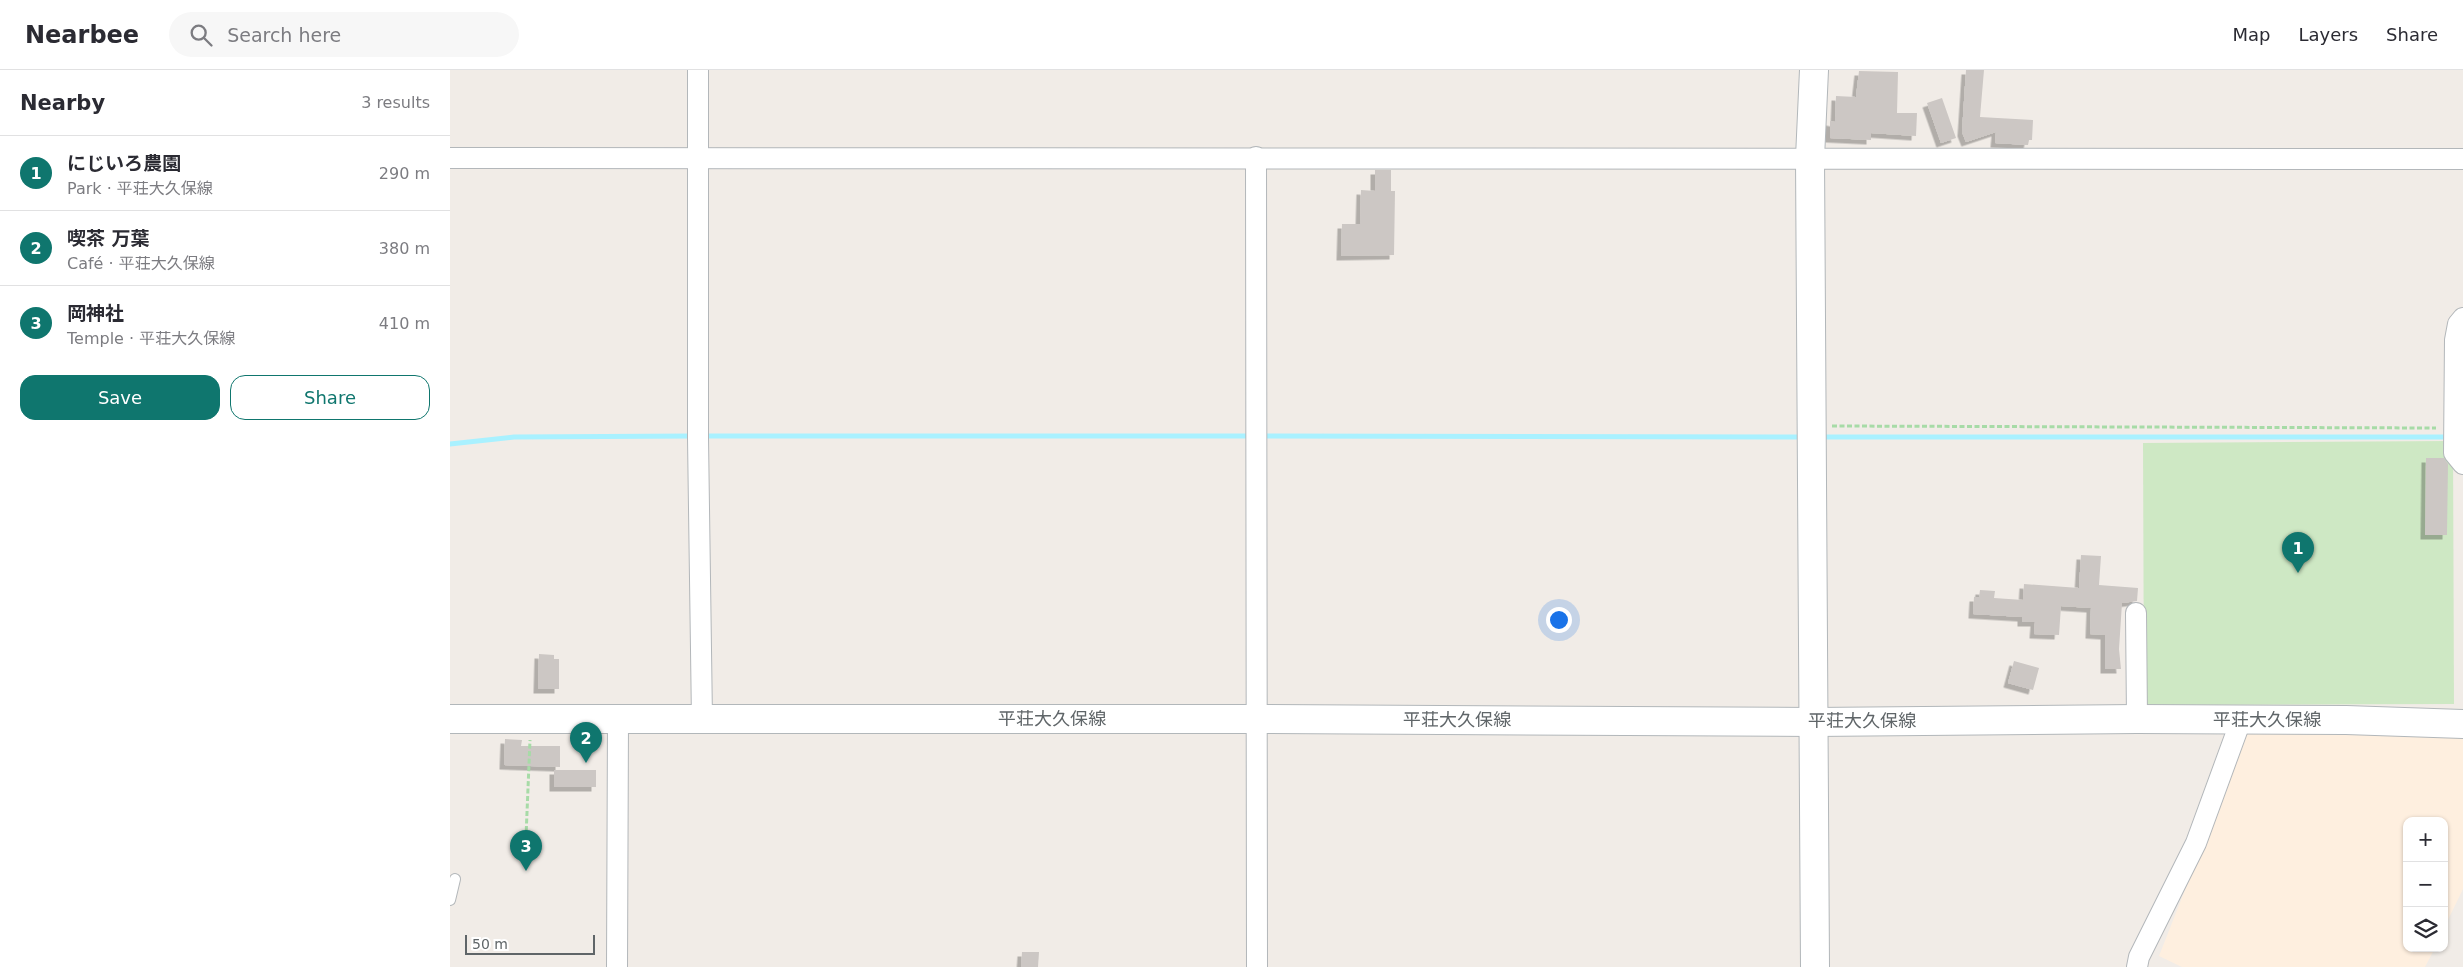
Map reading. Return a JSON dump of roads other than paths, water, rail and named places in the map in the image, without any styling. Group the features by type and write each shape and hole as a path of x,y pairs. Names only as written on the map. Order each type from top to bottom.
{"main road":[{"path":"1814,70 1810,158 1815,967"},
{"name":"平荘大久保線","path":"450,719 1256,719 1814,722 2137,719 2346,720 2463,724"}],"street":[{"path":"698,70 698,438 702,720"},
{"path":"1256,157 1257,967"},
{"path":"450,158 2463,159"},
{"path":"2463,318 2458,324 2455,340 2454,428 2454,453 2463,464"},
{"path":"2136,613 2137,719"},
{"path":"617,967 618,720"},
{"path":"2137,967 2139,957 2196,842 2241,720"}],"lane":[{"path":"450,900 455,879"}],"waterway":[{"path":"450,444 514,437 694,436"},
{"path":"703,436 1252,436"},
{"path":"1260,436 1804,437"},
{"path":"1820,437 2449,437"}],"place":[{"name":"にじいろ農園","path":"2298,573"},
{"name":"喫茶 万葉","path":"586,763"},
{"name":"岡神社","path":"526,871"}]}
